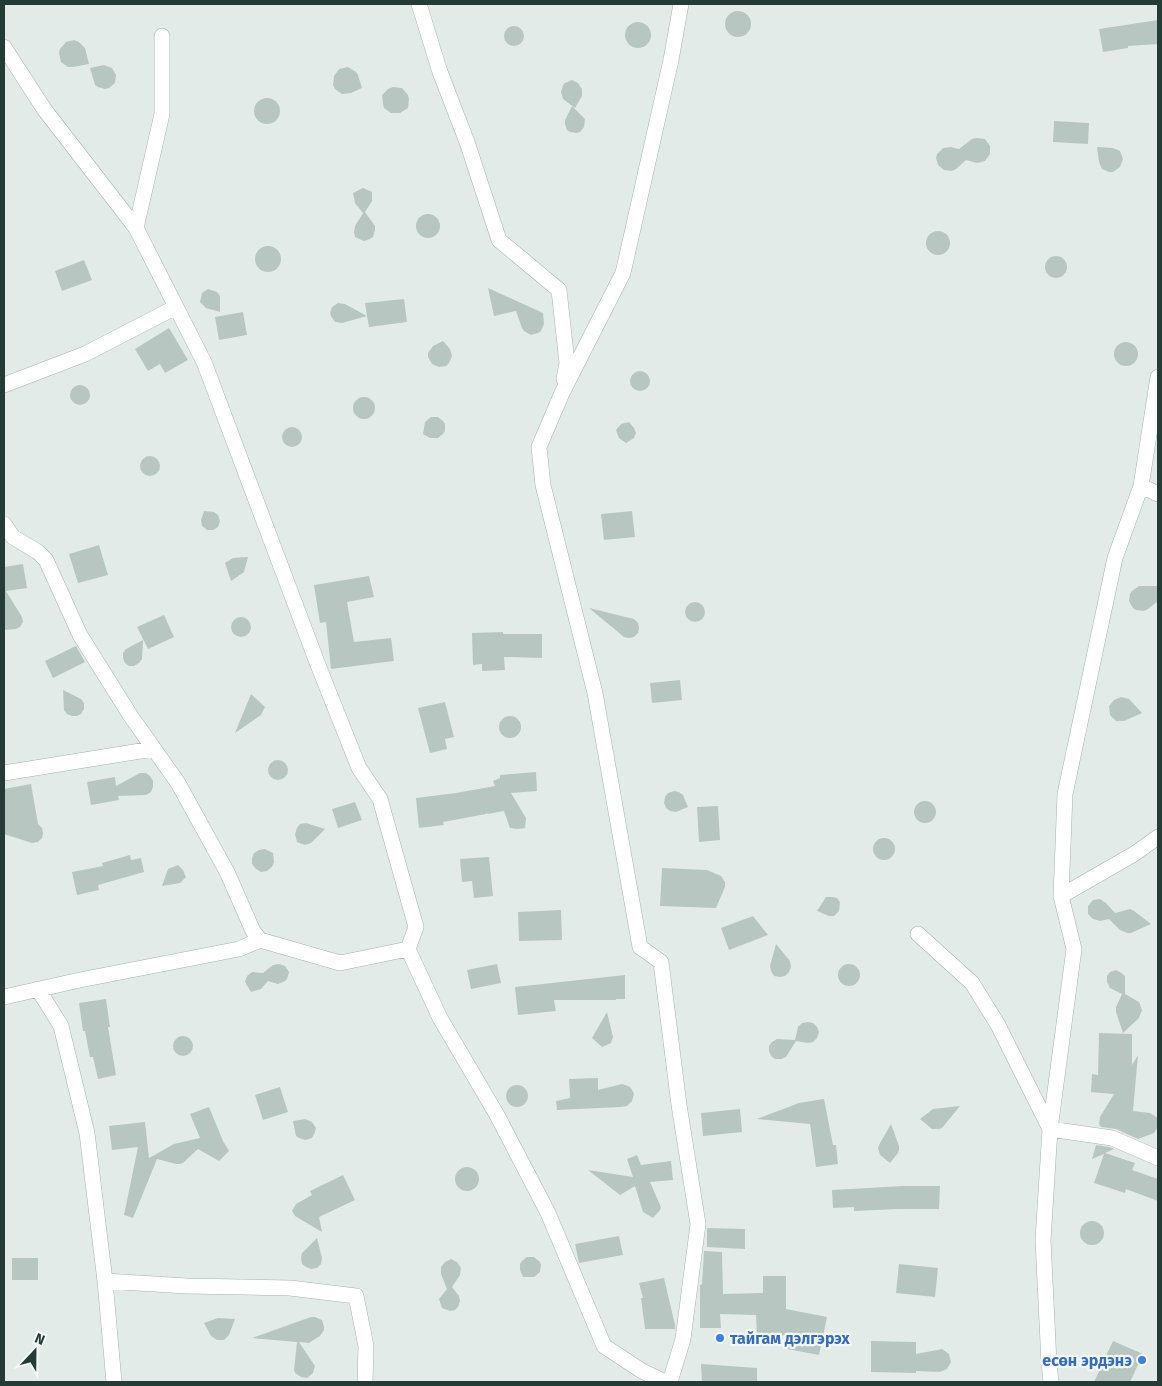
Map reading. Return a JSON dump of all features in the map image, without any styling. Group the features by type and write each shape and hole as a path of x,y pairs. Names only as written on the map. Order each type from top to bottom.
{"street":[{"path":"419,4 440,72 467,142 499,240 558,290 567,363 562,393"},
{"path":"670,1382 683,1339 698,1224 679,1105 661,962 640,947 595,693 543,485 539,447 562,393 623,273 671,60 681,4"},
{"path":"136,228 162,114 162,36"},
{"path":"4,47 44,109 136,228 204,362 318,665 359,768 380,799 416,927 408,949 440,1018 497,1115 548,1213 604,1346 642,1371 665,1382"},
{"path":"4,385 85,354 176,307"},
{"path":"1051,1382 1043,1240 1050,1129 1074,949 1061,896 1065,794 1115,558 1141,486 1158,377"},
{"path":"1141,486 1158,494"},
{"path":"4,524 13,537 38,552 46,560 80,635 130,715 183,791 227,872 253,931 260,940 340,963 408,949"},
{"path":"4,772 153,749"},
{"path":"1061,896 1158,838"},
{"path":"918,934 972,983 998,1025 1050,1129"},
{"path":"4,997 239,949 260,940"},
{"path":"38,989 61,1026 87,1133 105,1281 114,1382"},
{"path":"1050,1129 1112,1138 1158,1158"},
{"path":"105,1281 187,1286 290,1288 356,1296 366,1346 365,1382"}],"building":[{"path":"738,11 747,15 751,24 747,33 738,37 729,33 725,24 729,15"},
{"path":"1158,20 1158,44 1128,46 1128,48 1103,52 1099,29"},
{"path":"638,22 647,26 651,35 647,44 638,48 629,44 625,35 629,26"},
{"path":"514,26 521,29 524,36 521,43 514,46 507,43 504,36 507,29"},
{"path":"74,40 85,48 89,64 68,67 61,62 60,49 66,42"},
{"path":"104,65 112,68 116,75 115,83 105,89 95,85 90,68"},
{"path":"348,67 358,75 362,88 351,93 342,94 333,85 334,76 339,69"},
{"path":"572,80 578,83 582,89 582,96 575,108 563,99 561,92 563,85"},
{"path":"393,87 402,88 408,95 408,108 400,113 391,113 384,108 382,95"},
{"path":"267,98 276,102 280,111 276,120 267,124 258,120 254,111 258,102"},
{"path":"572,106 585,119 584,127 577,133 567,130 565,124"},
{"path":"1054,121 1089,123 1088,144 1053,142"},
{"path":"976,138 985,139 990,146 990,154 985,161 977,163 966,160 952,171 944,170 938,165 937,154 943,148 959,149"},
{"path":"1097,147 1113,148 1120,151 1123,159 1120,167 1113,172 1102,169"},
{"path":"363,188 372,192 372,201 365,212 375,226 373,237 364,241 355,237 355,226 363,213 355,203 353,193"},
{"path":"428,214 433,215 439,221 439,231 433,237 428,238 423,237 417,231 416,226 417,221 423,215"},
{"path":"938,231 947,234 950,243 947,252 938,255 929,252 926,243 929,234"},
{"path":"268,246 277,250 281,259 277,268 268,272 259,268 255,259 259,250"},
{"path":"1052,256 1060,256 1067,263 1067,271 1060,278 1052,278 1045,271 1045,263"},
{"path":"84,260 92,280 62,291 55,271"},
{"path":"488,288 543,313 544,324 541,331 531,335 524,331 516,311 494,316"},
{"path":"208,289 217,292 220,296 220,312 206,308 200,302 202,293"},
{"path":"404,299 407,322 369,327 365,303"},
{"path":"338,303 345,304 367,316 342,323 335,322 330,313 332,307"},
{"path":"243,312 247,335 219,340 215,317"},
{"path":"169,328 188,360 165,373 160,364 148,371 135,349"},
{"path":"443,341 450,349 452,356 446,366 439,367 432,364 428,353 433,346"},
{"path":"1126,342 1135,345 1138,354 1135,363 1126,366 1117,363 1114,354 1117,345"},
{"path":"636,371 644,371 650,377 650,385 644,391 636,391 630,385 630,377"},
{"path":"80,385 87,388 90,395 87,402 80,405 73,402 70,395 73,388"},
{"path":"364,397 372,400 375,408 372,416 364,419 356,416 353,408 356,400"},
{"path":"431,417 438,417 445,424 445,431 438,438 430,438 423,434 425,422"},
{"path":"629,422 636,433 634,438 626,443 619,438 616,430 621,424"},
{"path":"292,427 299,430 302,437 299,444 292,447 285,444 282,437 285,430"},
{"path":"150,456 157,459 160,466 157,473 150,476 143,473 140,466 143,459"},
{"path":"204,511 214,512 218,515 220,521 218,527 213,530 207,530 202,526 201,520"},
{"path":"632,511 635,537 604,540 601,514"},
{"path":"99,545 108,575 78,583 69,554"},
{"path":"248,557 244,572 231,581 225,563 233,558"},
{"path":"23,564 27,588 6,591 22,617 23,622 16,629 4,630 4,567"},
{"path":"369,576 374,597 347,602 354,642 391,638 394,661 331,669 326,622 320,623 314,585"},
{"path":"1139,586 1158,586 1158,601 1144,611 1133,608 1129,601 1132,591"},
{"path":"695,602 702,605 705,612 702,619 695,622 688,619 685,612 688,605"},
{"path":"589,608 634,619 638,623 638,633 634,637 624,637"},
{"path":"164,615 174,637 148,649 137,627"},
{"path":"241,617 248,620 251,627 248,634 241,637 234,634 231,627 234,620"},
{"path":"503,632 503,634 542,634 542,658 504,657 505,670 482,671 482,664 473,665 472,633"},
{"path":"143,640 142,659 134,666 129,666 125,663 123,653 126,649"},
{"path":"76,646 85,662 53,678 45,661"},
{"path":"680,680 682,700 652,703 650,683"},
{"path":"63,690 81,699 84,703 84,709 81,714 72,716 64,710"},
{"path":"251,694 265,707 261,715 235,733"},
{"path":"1121,697 1129,699 1142,713 1124,721 1116,721 1110,715 1109,706 1114,700"},
{"path":"445,702 454,737 445,739 447,749 430,753 418,708"},
{"path":"510,716 518,719 521,727 518,735 510,738 502,735 499,727 502,719"},
{"path":"274,760 282,760 288,766 288,774 282,780 274,780 268,774 268,766"},
{"path":"536,772 537,791 511,793 526,818 525,828 510,828 504,811 443,822 444,825 419,828 416,798 495,786 493,781 500,778 500,775"},
{"path":"140,773 146,773 153,781 151,792 146,795 118,796 119,800 91,805 87,782 115,777 116,786"},
{"path":"31,784 38,824 42,828 43,833 42,838 38,842 32,843 4,834 4,789"},
{"path":"674,791 683,795 688,807 676,812 666,808 664,803 665,797 668,793"},
{"path":"925,801 935,808 936,812 929,822 925,823 915,816 914,812 921,802"},
{"path":"355,802 362,820 338,828 332,809"},
{"path":"718,806 720,840 699,842 697,807"},
{"path":"306,823 325,829 311,843 305,845 297,842 295,834 300,824"},
{"path":"884,838 892,841 895,849 892,857 884,860 876,857 873,849 876,841"},
{"path":"265,849 273,853 274,862 267,871 261,872 252,864 252,858 254,853"},
{"path":"130,855 131,860 141,858 144,872 98,885 99,890 77,895 72,872 103,866 102,863"},
{"path":"489,857 493,896 474,898 472,881 462,882 460,859"},
{"path":"178,865 186,877 180,883 162,886 168,869"},
{"path":"662,868 707,870 721,876 725,882 725,887 716,908 660,906"},
{"path":"826,897 837,898 840,902 839,911 834,916 817,911"},
{"path":"1100,899 1115,913 1130,909 1151,924 1127,933 1120,930 1109,919 1100,921 1093,919 1088,914 1088,906 1093,900"},
{"path":"561,910 562,940 519,941 518,912"},
{"path":"753,916 768,935 729,950 721,928"},
{"path":"776,944 790,961 791,967 785,976 780,977 774,976 770,966"},
{"path":"497,964 501,983 471,989 467,970"},
{"path":"849,964 857,967 860,975 857,983 849,986 841,983 838,975 841,967"},
{"path":"273,965 285,966 289,972 285,981 278,984 268,981 261,989 251,992 245,982 247,976 252,972 263,973"},
{"path":"1116,970 1125,976 1125,994 1139,1002 1142,1010 1139,1018 1123,1033 1116,1012 1116,1007 1122,994 1110,988 1107,982 1107,976 1110,972"},
{"path":"625,975 625,999 554,1000 556,1011 518,1015 515,987"},
{"path":"106,999 110,1027 108,1027 116,1075 98,1079 93,1057 90,1057 85,1031 83,1031 79,1003"},
{"path":"607,1012 613,1037 611,1043 602,1047 592,1038"},
{"path":"802,1023 813,1023 819,1032 813,1042 796,1041 786,1057 775,1059 771,1056 769,1046 772,1042 777,1039 795,1040 798,1027"},
{"path":"1099,1033 1132,1034 1132,1065 1138,1055 1133,1111 1150,1113 1158,1118 1158,1127 1154,1133 1138,1139 1116,1129 1101,1127 1099,1124 1100,1117 1114,1094 1091,1092 1092,1074 1098,1075"},
{"path":"183,1036 190,1039 193,1046 190,1053 183,1056 176,1053 173,1046 176,1039"},
{"path":"598,1078 598,1090 622,1084 631,1088 634,1094 632,1101 627,1106 620,1107 557,1110 556,1101 570,1098 569,1079"},
{"path":"517,1085 525,1088 528,1096 525,1104 517,1107 509,1104 506,1096 509,1088"},
{"path":"280,1087 288,1112 263,1120 255,1095"},
{"path":"824,1099 833,1145 836,1145 838,1164 816,1167 810,1124 757,1119 799,1103"},
{"path":"960,1106 942,1128 939,1129 932,1129 920,1119 933,1109"},
{"path":"209,1107 229,1151 219,1161 198,1149 180,1164 157,1159 133,1218 124,1215 138,1147 112,1150 109,1126 145,1122 149,1158 174,1144 200,1138 190,1114"},
{"path":"740,1109 742,1132 703,1136 701,1113"},
{"path":"305,1119 312,1122 316,1128 312,1138 305,1140 296,1136 293,1121"},
{"path":"891,1124 899,1150 890,1163 880,1155 878,1148"},
{"path":"1096,1145 1114,1149 1105,1153 1135,1163 1132,1170 1158,1179 1158,1201 1126,1189 1125,1193 1094,1183 1104,1154 1092,1159"},
{"path":"637,1155 641,1165 671,1161 673,1180 650,1182 661,1207 653,1218 643,1212 635,1186 620,1195 588,1170 633,1177 627,1159"},
{"path":"467,1167 475,1171 479,1179 475,1187 467,1191 459,1187 455,1179 459,1171"},
{"path":"343,1175 355,1200 319,1217 322,1232 295,1216 292,1211 296,1204 312,1195 310,1191"},
{"path":"940,1186 939,1209 854,1211 854,1207 833,1208 832,1190"},
{"path":"1092,1221 1101,1224 1104,1233 1101,1242 1092,1245 1083,1242 1080,1233 1083,1224"},
{"path":"707,1228 745,1229 745,1249 707,1247"},
{"path":"619,1236 623,1255 579,1263 575,1244"},
{"path":"317,1238 322,1258 321,1264 317,1268 311,1269 302,1264 301,1258 302,1253"},
{"path":"704,1251 722,1252 723,1294 763,1293 763,1276 786,1276 786,1309 827,1317 819,1355 787,1349 790,1335 757,1336 756,1315 720,1314 721,1328 700,1328 700,1285 702,1284"},
{"path":"527,1257 534,1257 540,1262 540,1272 534,1277 523,1277 520,1270 520,1264"},
{"path":"12,1258 38,1258 38,1280 12,1280"},
{"path":"451,1259 457,1262 461,1268 460,1275 452,1287 459,1296 460,1301 455,1310 450,1311 442,1308 439,1299 447,1289 441,1274 441,1267"},
{"path":"899,1264 938,1268 935,1297 896,1293"},
{"path":"664,1278 675,1329 645,1329 641,1298 643,1298 639,1283"},
{"path":"311,1317 322,1320 324,1330 320,1336 309,1343 299,1342 315,1366 313,1373 307,1378 301,1377 294,1370 297,1342 252,1338"},
{"path":"218,1318 235,1319 229,1335 224,1340 217,1340 211,1336 204,1323"},
{"path":"871,1341 916,1342 916,1354 942,1349 949,1354 951,1362 947,1369 940,1372 871,1372"},
{"path":"1113,1341 1143,1354 1130,1382 1094,1382"},
{"path":"701,1364 757,1368 757,1382 702,1382"}],"place":[{"name":"тайгам дэлгэрэх","path":"720,1338"},
{"name":"есөн эрдэнэ","path":"1142,1360"}]}
